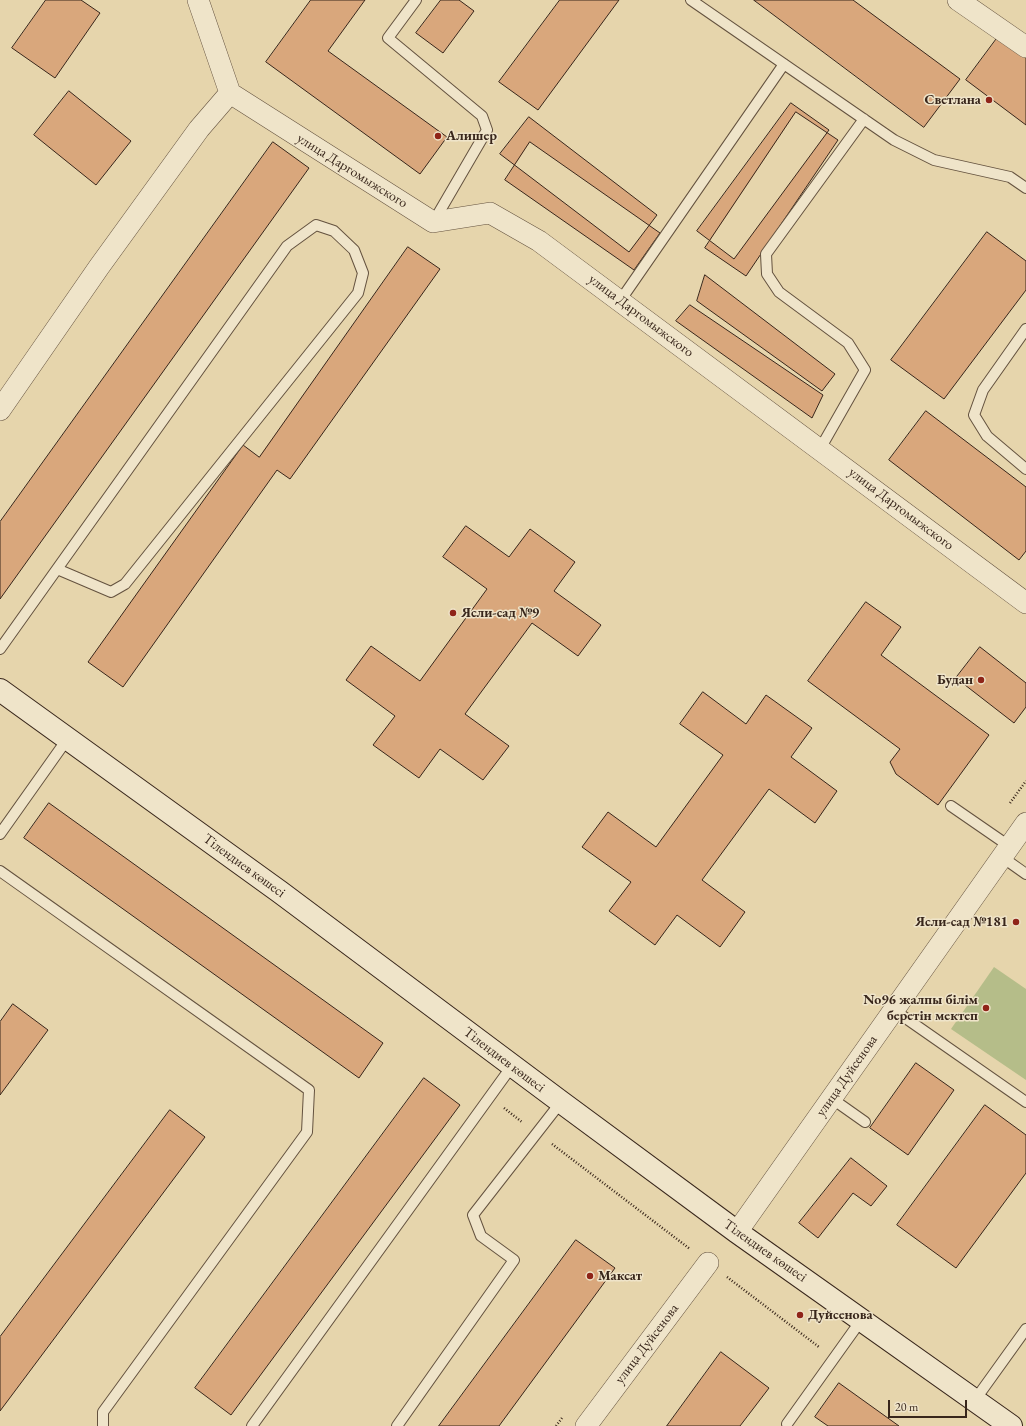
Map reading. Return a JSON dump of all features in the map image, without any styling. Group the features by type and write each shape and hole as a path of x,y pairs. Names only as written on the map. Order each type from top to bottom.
{"street":[{"path":"0,410 99,267 199,129 230,93 198,0"},
{"path":"958,0 1026,47"},
{"name":"улица Даргомыжского","path":"230,93 433,222 490,213 539,241 1024,598"},
{"name":"Тілендиев көшесі","path":"0,690 280,892 737,1232 862,1319 1011,1426"},
{"name":"улица Дуйсенова","path":"737,1232 1026,823"},
{"name":"улица Дуйсенова","path":"586,1426 708,1263"}],"lane":[{"path":"416,0 388,38 482,116 487,130 433,222"},
{"path":"691,0 894,140 934,160 1010,177 1026,188"},
{"path":"620,300 784,64"},
{"path":"820,449 865,370 848,342 778,292 767,274 766,254 864,119"},
{"path":"0,649 287,246 316,225 334,231 354,250 363,273 358,294 125,584 111,592 57,569"},
{"path":"1026,329 983,390 974,415 987,436 1026,469"},
{"path":"0,834 68,738"},
{"path":"951,806 1006,852 1026,874"},
{"path":"0,871 309,1090 307,1132 103,1412 103,1426"},
{"path":"894,1010 1026,1102"},
{"path":"252,1426 512,1066"},
{"path":"831,1098 864,1122"},
{"path":"397,1426 514,1260 481,1236 473,1215 561,1102"},
{"path":"788,1425 862,1319"},
{"path":"975,1400 1026,1329"}],"path":[{"path":"1008,807 1026,781"},
{"path":"489,1097 834,1358"}],"green space":[{"path":"994,967 1026,989 1026,1080 951,1029"}],"building":[{"path":"46,0 81,0 100,13 55,78 12,48"},
{"path":"311,0 365,0 328,51 447,137 420,174 266,62"},
{"path":"441,0 459,0 474,11 443,53 416,33"},
{"path":"560,0 619,0 538,110 499,82"},
{"path":"754,0 853,0 960,79 924,127"},
{"path":"998,37 1026,58 1026,125 966,80"},
{"path":"69,91 131,141 96,185 34,135"},
{"path":"791,103 829,130 734,259 697,231"},
{"path":"796,112 838,140 746,276 705,248"},
{"path":"529,117 657,215 629,252 500,154"},
{"path":"273,142 309,168 0,599 0,522"},
{"path":"530,142 660,233 634,270 505,180"},
{"path":"987,232 1026,261 1026,290 944,399 891,360"},
{"path":"408,247 440,269 290,479 277,470 123,687 88,662 243,445 259,457"},
{"path":"705,275 835,374 822,391 697,301"},
{"path":"690,305 823,395 812,418 676,321"},
{"path":"926,411 1026,487 1026,551 1019,560 889,460"},
{"path":"466,526 509,557 530,529 575,562 554,591 601,625 578,656 532,623 465,714 509,746 483,780 440,749 419,778 373,745 395,716 346,680 371,646 420,681 487,589 443,557"},
{"path":"866,602 901,627 881,655 989,735 938,805 896,774 890,762 900,749 808,681"},
{"path":"980,647 1026,683 1026,707 1014,723 956,678"},
{"path":"703,692 746,724 766,695 812,728 791,757 837,791 815,823 769,789 702,880 745,912 720,947 677,915 655,945 609,911 631,882 582,847 608,812 656,847 723,755 680,724"},
{"path":"49,803 383,1043 359,1078 24,838"},
{"path":"13,1004 48,1030 0,1095 0,1022"},
{"path":"916,1063 954,1090 908,1155 870,1128"},
{"path":"424,1078 460,1105 231,1415 195,1388"},
{"path":"985,1105 1026,1135 1026,1173 956,1268 897,1225"},
{"path":"170,1110 205,1137 0,1411 0,1337"},
{"path":"851,1158 887,1186 871,1206 853,1193 818,1238 799,1223"},
{"path":"576,1240 615,1268 499,1426 439,1426"},
{"path":"721,1352 769,1388 740,1426 667,1426"},
{"path":"839,1383 899,1426 828,1426 815,1417"}],"place":[{"name":"Светлана","path":"989,100"},
{"name":"Алишер","path":"438,136"},
{"name":"Ясли-сад №9","path":"453,613"},
{"name":"Будан","path":"981,680"},
{"name":"Ясли-сад №181","path":"1016,922"},
{"name":"No96 жалпы білім беретін мектеп","path":"986,1008"},
{"name":"Максат","path":"590,1276"},
{"name":"Дуйсенова","path":"800,1315"}]}
